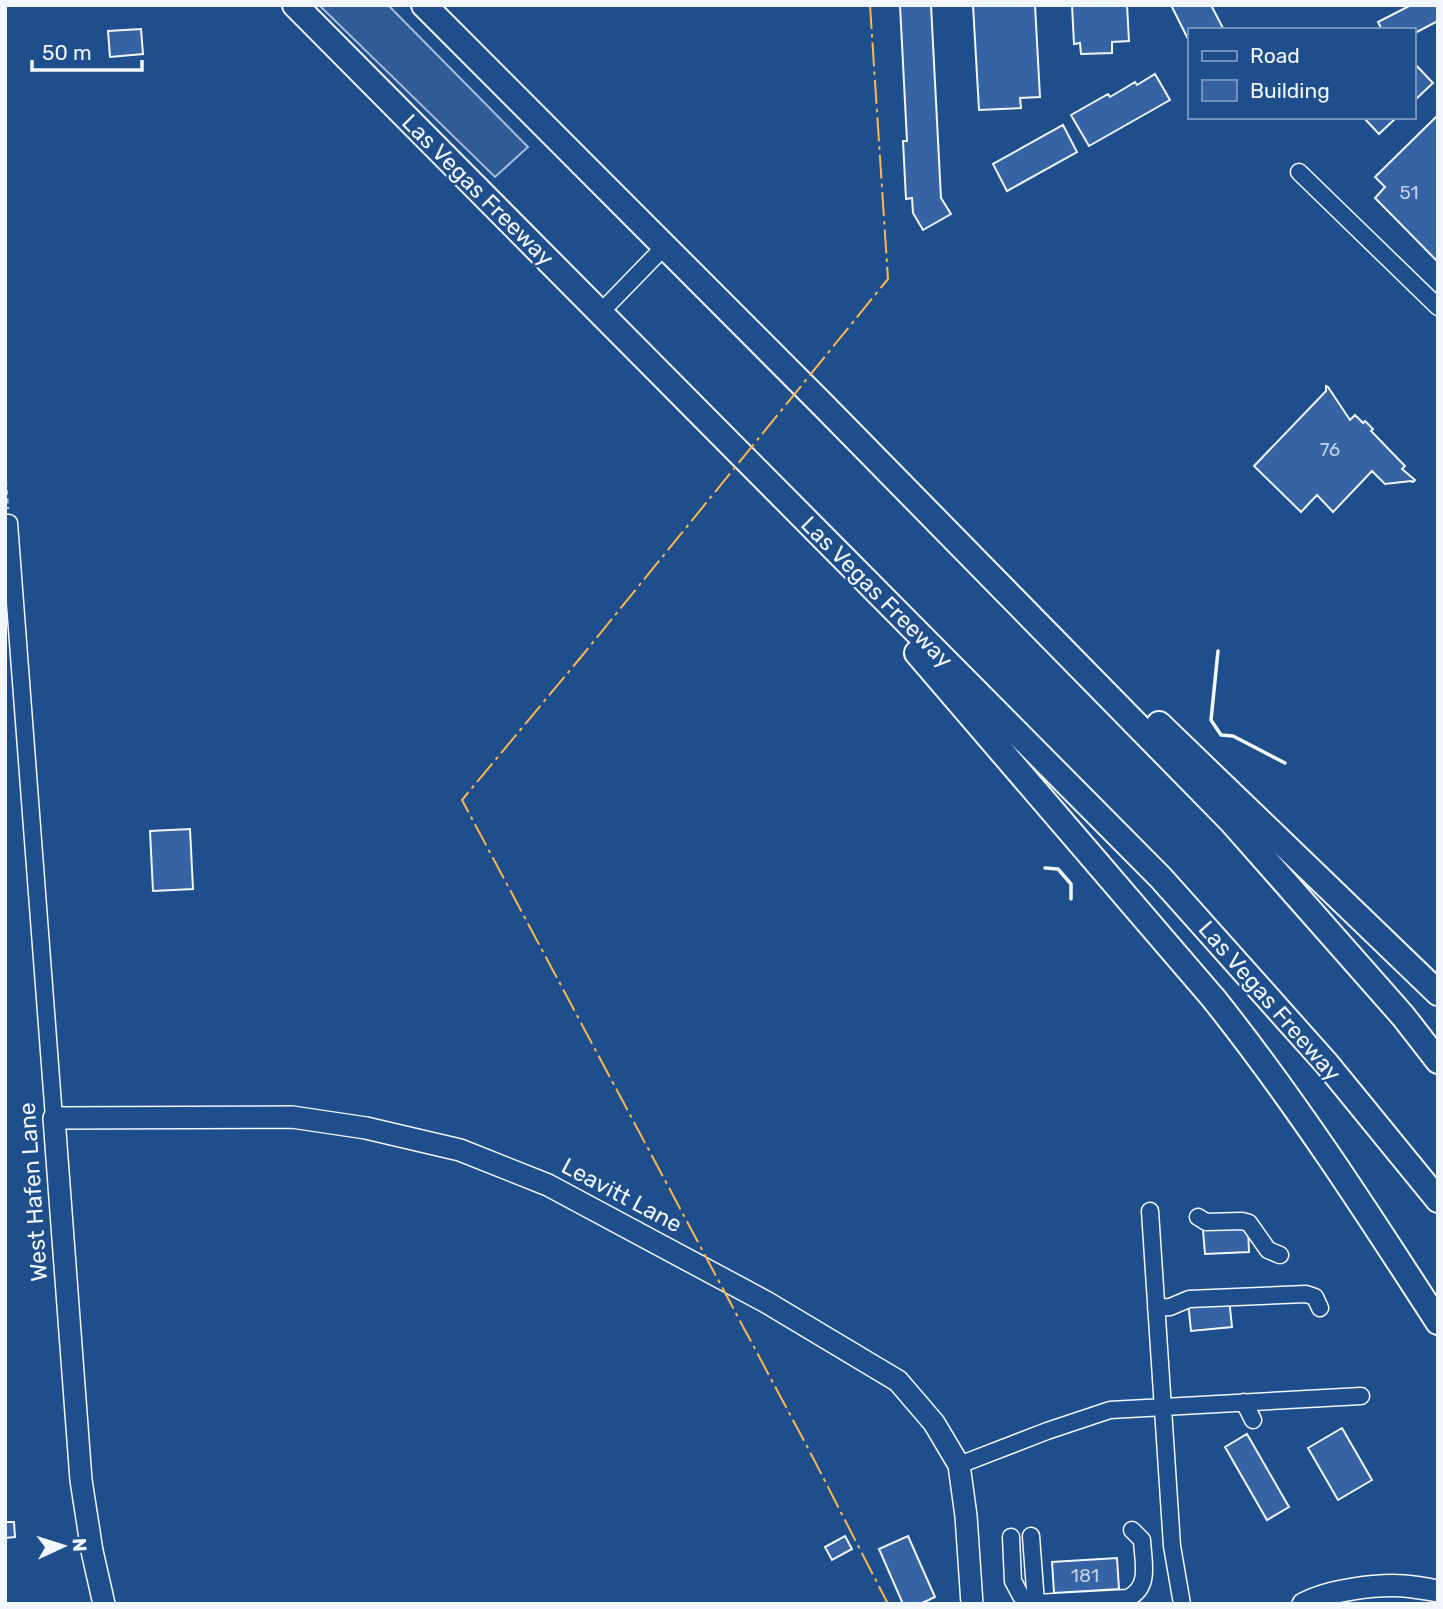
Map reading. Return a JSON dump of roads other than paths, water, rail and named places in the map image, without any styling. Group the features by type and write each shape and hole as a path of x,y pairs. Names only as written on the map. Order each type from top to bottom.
{"highway":[{"name":"Las Vegas Freeway","path":"295,5 1161,878 1327,1064 1438,1200"},
{"path":"424,5 824,406 1231,821 1403,1016 1438,1061"},
{"path":"824,406 1438,993"},
{"path":"799,513 1205,988 1247,1041 1325,1149 1438,1322"}],"main road":[{"name":"Leavitt Lane","path":"54,1118 292,1117 366,1128 460,1150 548,1185 766,1302 898,1381 934,1423 959,1465 967,1516 972,1604"},
{"name":"West Hafen Lane","path":"54,1118 81,1480 92,1551 104,1604"},
{"path":"1303,1604 1315,1597 1371,1588 1404,1586 1438,1591"}],"street":[{"path":"1299,172 1438,307"},
{"path":"600,313 665,246"},
{"name":"West Hafen Lane","path":"7,523 54,1118"},
{"path":"1150,1212 1172,1546 1182,1604"},
{"path":"1198,1217 1206,1222 1249,1223 1268,1250 1280,1255"},
{"path":"1156,1308 1170,1307 1188,1298 1306,1294 1315,1297 1320,1308"},
{"path":"959,1465 1110,1410 1361,1396"},
{"path":"1244,1402 1253,1420"},
{"path":"1011,1537 1013,1581 1021,1596 1036,1603 1128,1598 1137,1594 1144,1584 1142,1539 1132,1530"},
{"path":"1031,1536 1036,1603"}]}
